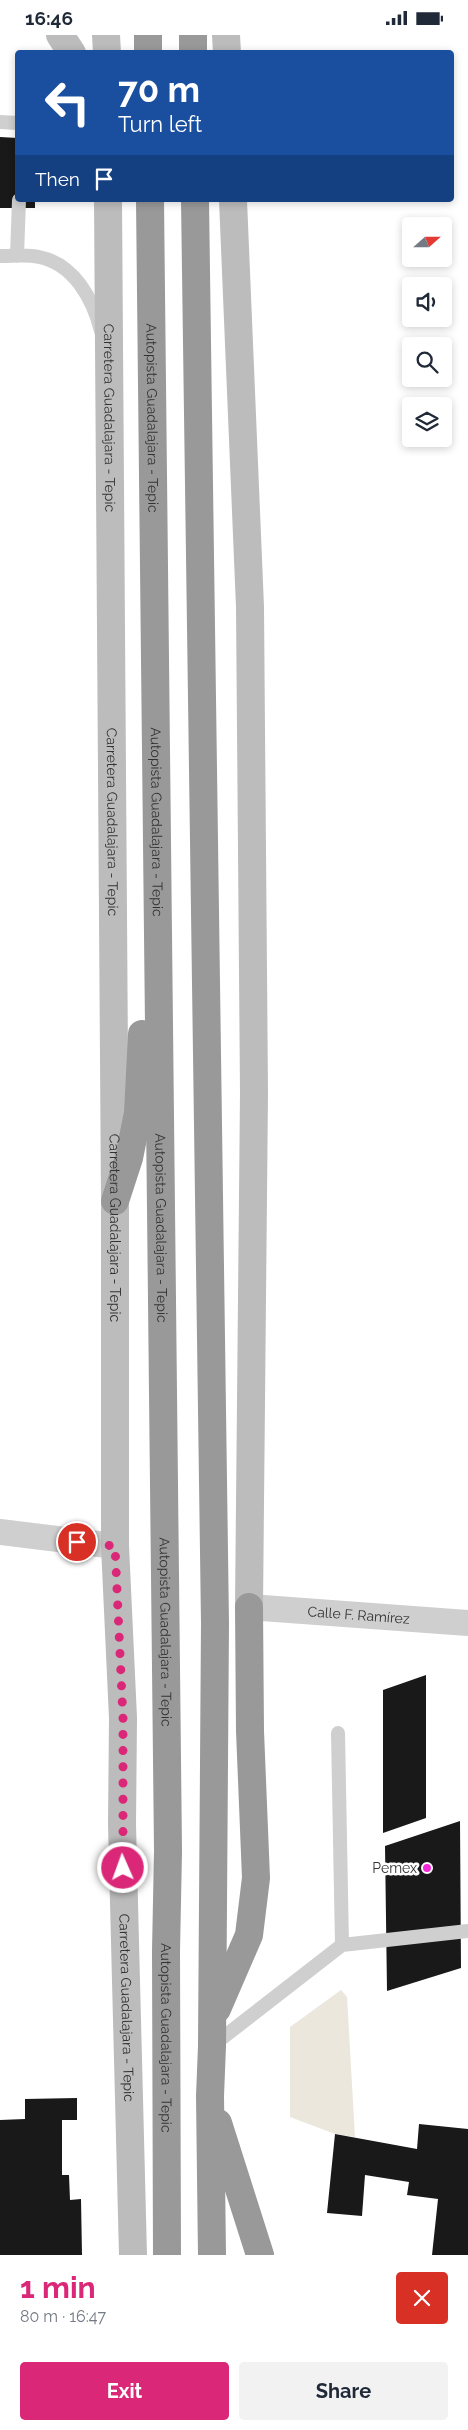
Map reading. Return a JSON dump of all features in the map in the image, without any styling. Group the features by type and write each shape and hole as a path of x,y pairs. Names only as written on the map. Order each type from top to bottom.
{"highway":[{"path":"148,35 148,50"},
{"path":"193,35 193,50"},
{"name":"Autopista Guadalajara - Tepic","path":"150,202 168,1851 166,1951 167,2255"},
{"path":"195,202 215,1623 210,2096 212,2255"},
{"path":"115,1201 129,1158 138,1113 147,935 157,863"},
{"path":"212,2019 249,1935 256,1878 250,1731 249,1607"},
{"path":"210,2096 260,2255"}],"main road":[{"path":"60,35 70,50"},
{"path":"106,35 106,50"},
{"path":"226,35 227,50"},
{"name":"Carretera Guadalajara - Tepic","path":"108,202 115,1201 115,1546 123,1718 122,1824 133,2255"},
{"path":"233,202 250,607 254,1093 249,1607"}],"street":[{"path":"0,1532 115,1546"},
{"name":"Calle F. Ramírez","path":"249,1607 468,1623"}],"lane":[{"path":"0,122 15,123"},
{"path":"17,256 19,202"},
{"path":"0,256 39,257 61,264 78,281 91,302 101,328 109,371"},
{"path":"338,1733 342,1945"},
{"path":"212,2046 342,1945 468,1931"}],"shaded area":[{"path":"341,1990 347,1997 355,2137 335,2134 290,2117 290,2027"}],"building":[{"path":"0,137 15,138 15,202 35,202 35,208 0,208"},
{"path":"426,1675 426,1818 383,1833 383,1690"},
{"path":"460,1821 461,1968 387,1991 385,1846"},
{"path":"77,2098 77,2120 62,2120 62,2175 69,2175 70,2200 81,2199 82,2255 0,2255 0,2120 25,2119 25,2099"},
{"path":"419,2124 468,2129 468,2255 432,2255 438,2199 407,2195 409,2182 365,2175 362,2216 327,2213 335,2134 417,2149"}],"place":[{"name":"Pemex","path":"427,1868"}],"route":[{"path":"77,1542 115,1546 123,1718 123,1868"}]}
